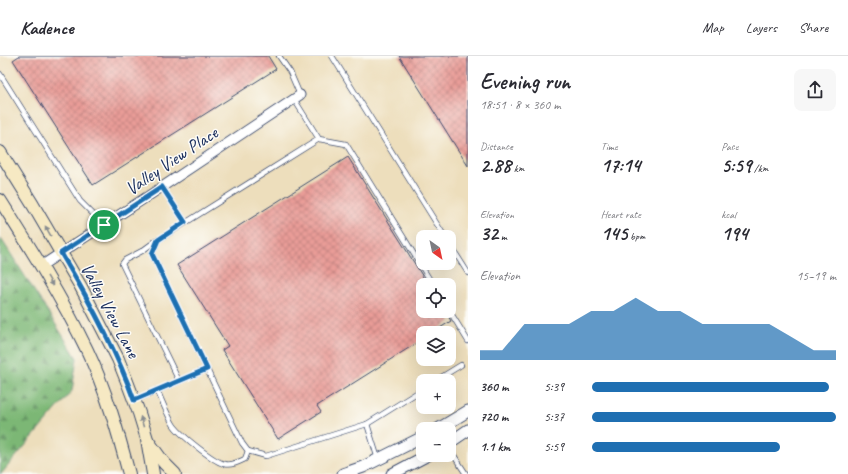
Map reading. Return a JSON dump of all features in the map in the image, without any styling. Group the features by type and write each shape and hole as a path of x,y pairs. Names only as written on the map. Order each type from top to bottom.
{"main road":[{"name":"Valley View Lane","path":"0,152 81,287 118,359 147,439 153,474"},
{"name":"Valley View Lane","path":"0,200 41,266 87,351 112,415 129,474"},
{"path":"147,439 164,463 175,474"},
{"path":"121,474 125,456"}],"street":[{"name":"Valley View Place","path":"41,266 297,97"},
{"path":"450,422 468,411"},
{"path":"456,438 468,430"},
{"path":"343,474 363,467 416,440"},
{"path":"392,474 416,461"}],"lane":[{"path":"280,56 290,72 297,97 319,139"},
{"path":"332,56 441,230"},
{"path":"0,74 80,201 104,225"},
{"path":"179,381 122,264 125,260 142,251 185,222 319,139 346,144 429,278"},
{"path":"162,187 185,222"},
{"path":"158,240 152,254 242,443 248,451 266,456 367,424 416,393"},
{"path":"456,254 468,273"},
{"path":"454,318 468,341"},
{"path":"446,374 460,365"},
{"path":"134,400 207,369"},
{"path":"157,390 173,425 179,432 208,455 223,464 228,464 245,459 248,451"},
{"path":"367,424 378,459"},
{"path":"456,459 466,474"}],"green space":[{"path":"0,237 77,358 72,391 1,474 0,474"}],"building":[{"path":"19,56 268,56 276,69 93,185 13,60"},
{"path":"399,56 468,56 468,166"},
{"path":"348,157 416,266 416,270 419,270 424,278 416,278 416,318 449,318 451,321 443,326 416,326 416,343 317,406 321,412 278,439 222,350 228,346 177,265"}],"route":[{"path":"162,187 185,222 158,240 152,254 207,369 134,400 118,359 81,287 61,253 104,225 162,187"}]}
